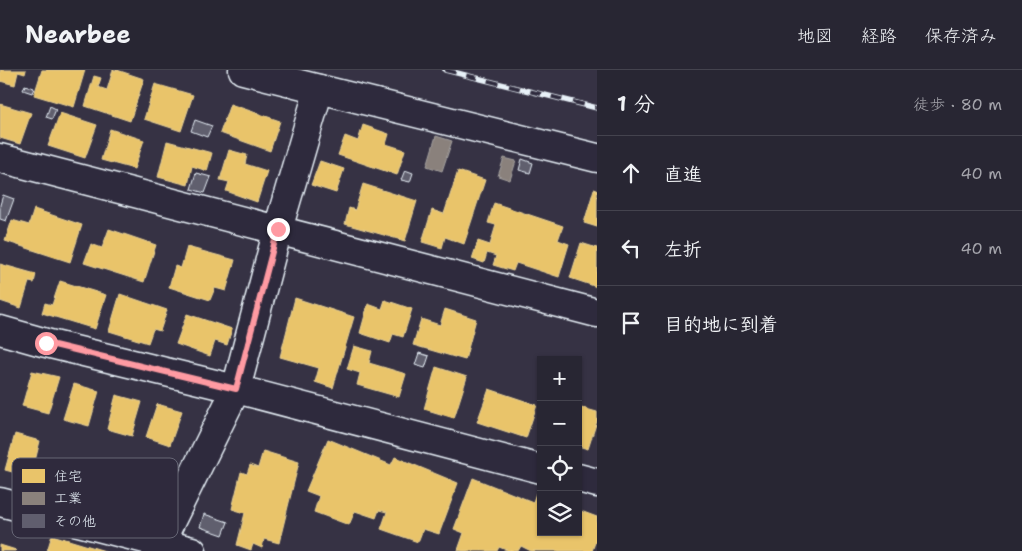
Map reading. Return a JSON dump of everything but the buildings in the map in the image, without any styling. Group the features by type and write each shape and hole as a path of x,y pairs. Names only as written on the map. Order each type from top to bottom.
{"street":[{"path":"243,70 597,158"},
{"path":"178,506 236,389 278,229 319,89"},
{"path":"0,158 597,313"},
{"path":"0,330 236,389 537,468"},
{"path":"582,479 597,483"},
{"path":"126,538 158,547 192,551"}],"railway":[{"path":"445,70 597,108"}],"route":[{"path":"46,343 236,389 278,229"}]}
